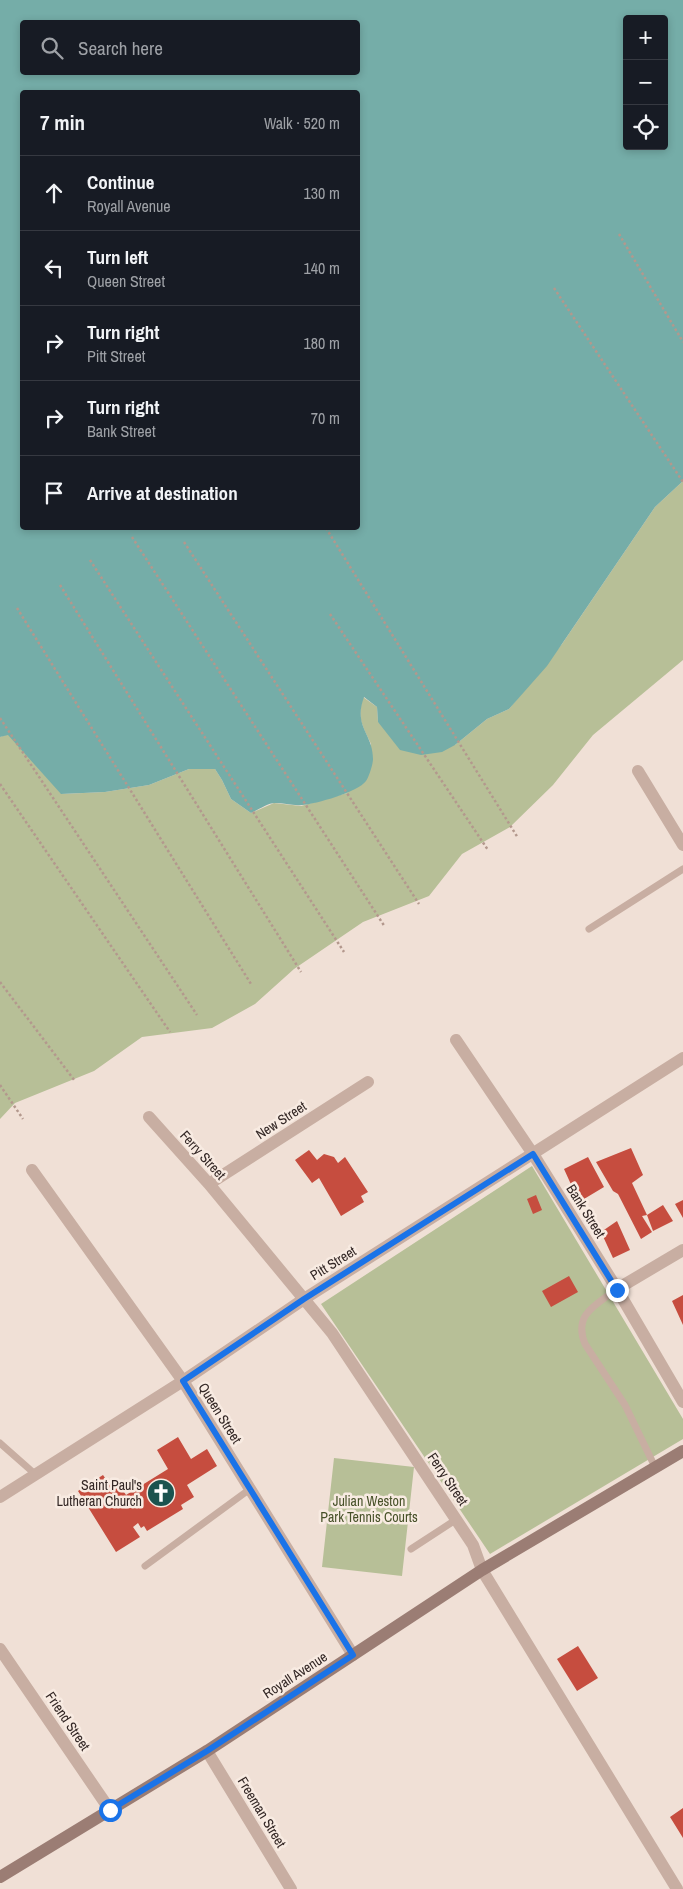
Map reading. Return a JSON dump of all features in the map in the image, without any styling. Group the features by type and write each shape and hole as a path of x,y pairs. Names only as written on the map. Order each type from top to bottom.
{"street":[{"path":"638,771 683,845"},
{"name":"Bank Street","path":"456,1040 533,1154 683,1402"},
{"name":"Pitt Street","path":"0,1497 183,1381 304,1299 683,1058"},
{"name":"New Street","path":"209,1184 368,1082"},
{"name":"Ferry Street","path":"149,1117 209,1184 332,1333 457,1519 473,1545 482,1570 677,1889"},
{"name":"Queen Street","path":"32,1170 183,1381 353,1655"},
{"path":"617,1290 683,1250"},
{"name":"Royall Avenue","path":"0,1878 207,1751 482,1570 683,1451"},
{"name":"Friend Street","path":"0,1649 110,1810"},
{"name":"Freeman Street","path":"207,1751 290,1889"}],"lane":[{"path":"589,929 683,869"},
{"path":"617,1290 588,1310 580,1325 581,1335 625,1406 655,1468"},
{"path":"0,1443 35,1474"},
{"path":"144,1566 250,1490"},
{"path":"410,1549 457,1519"}],"path":[{"path":"619,234 683,342"},
{"path":"554,288 683,482"},
{"path":"327,530 518,838"},
{"path":"132,537 385,927"},
{"path":"184,542 419,904"},
{"path":"90,560 344,952"},
{"path":"60,585 301,972"},
{"path":"16,608 250,984"},
{"path":"330,614 488,850"},
{"path":"0,718 197,1015"},
{"path":"0,784 170,1032"},
{"path":"0,982 75,1081"},
{"path":"0,1085 23,1119"}],"green space":[{"path":"683,481 683,660 593,735 553,785 510,827 462,854 429,896 363,922 294,969 255,1004 212,1028 142,1037 94,1071 15,1103 0,1119 0,737 8,734 62,794 105,792 149,785 189,769 215,769 231,799 251,813 274,803 301,806 347,793 371,744 363,726 360,711 363,697 377,707 378,722 455,745 487,719 509,709 562,644 655,507"},
{"path":"532,1166 683,1419 683,1439 490,1554 321,1304"},
{"name":"Julian Weston Park Tennis Courts","path":"334,1458 414,1467 402,1576 322,1567"}],"water":[{"path":"0,0 683,0 683,481 655,507 547,666 509,709 487,719 455,745 442,752 421,755 400,750 378,722 377,707 364,697 361,716 372,750 371,770 362,785 326,800 302,805 272,803 251,813 231,799 215,769 189,769 149,785 105,792 61,794 8,735 0,737"}],"building":[{"path":"631,1148 643,1175 632,1183 647,1215 642,1216 652,1232 641,1239 618,1194 613,1191 596,1162"},
{"path":"309,1150 317,1160 324,1154 334,1157 338,1163 345,1157 368,1192 361,1196 364,1202 341,1216 319,1178 312,1183 295,1160"},
{"path":"588,1157 604,1187 579,1202 564,1169"},
{"path":"536,1195 542,1210 533,1214 527,1199"},
{"path":"683,1200 683,1218 675,1204"},
{"path":"663,1205 673,1221 653,1231 647,1215"},
{"path":"617,1221 630,1250 613,1258 601,1232"},
{"path":"569,1276 578,1292 551,1307 542,1291"},
{"path":"683,1295 683,1325 672,1301"},
{"name":"Saint Paul's Lutheran Church","path":"178,1437 191,1459 207,1449 217,1466 187,1485 194,1497 181,1505 183,1509 147,1531 144,1526 141,1528 138,1523 133,1527 140,1537 116,1552 78,1491 103,1475 108,1482 115,1478 126,1495 168,1469 157,1450"},
{"path":"578,1646 598,1678 577,1691 557,1659"},
{"path":"683,1808 683,1838 670,1817"}],"place":[{"name":"Saint Paul's Lutheran Church","path":"161,1493"}],"route":[{"path":"110,1810 207,1751 353,1655 183,1381 304,1299 533,1154 617,1290"}]}
